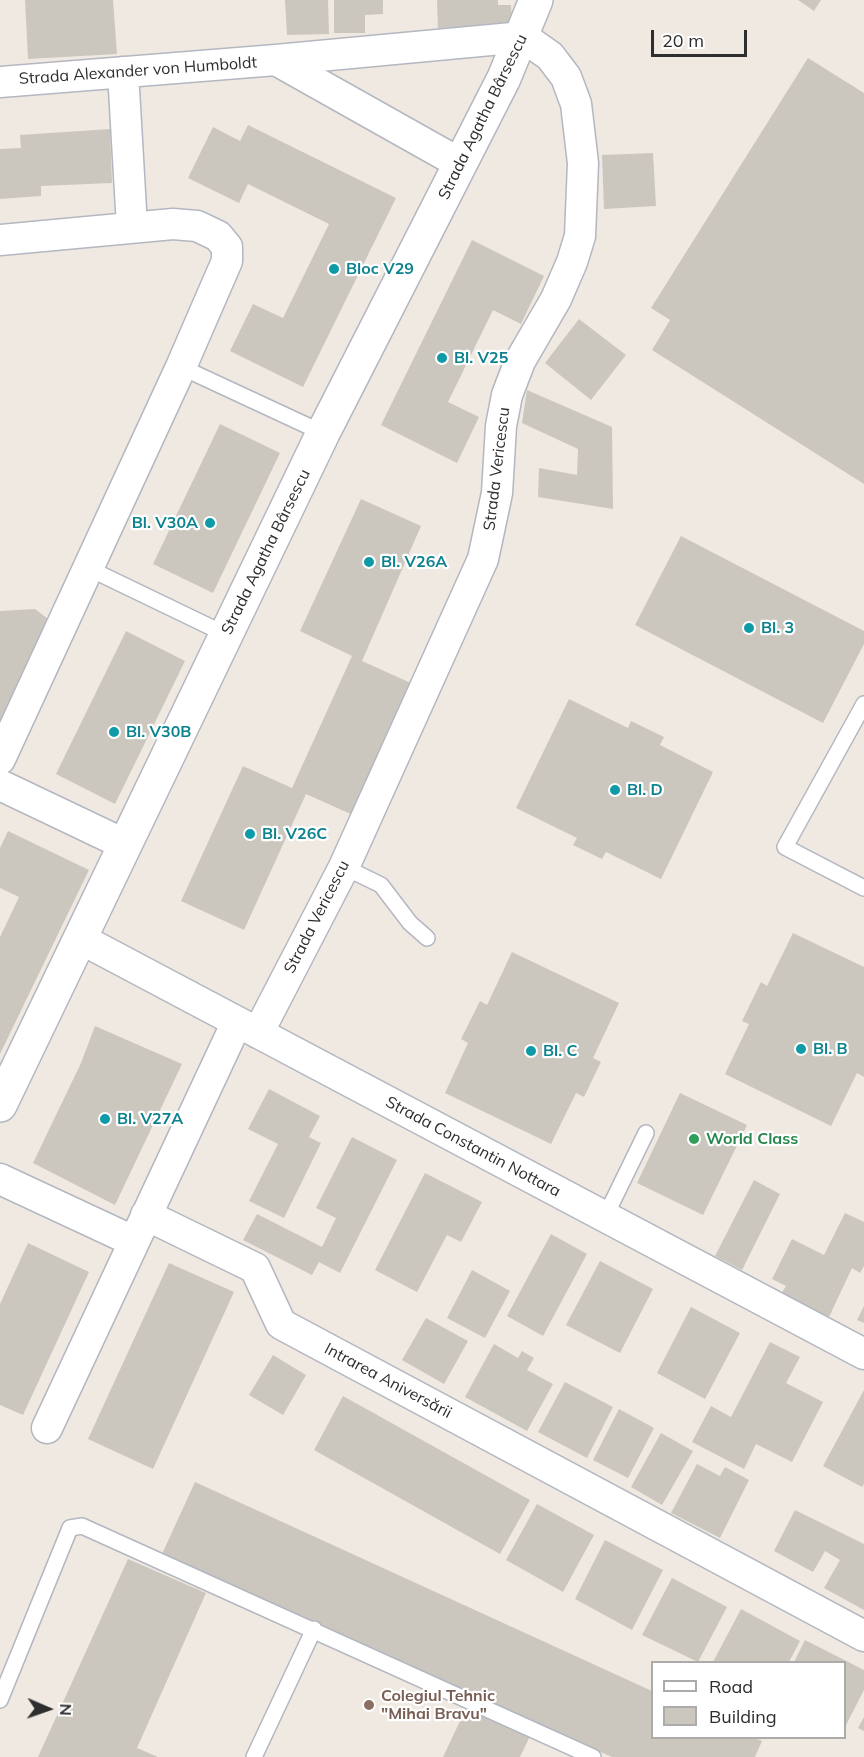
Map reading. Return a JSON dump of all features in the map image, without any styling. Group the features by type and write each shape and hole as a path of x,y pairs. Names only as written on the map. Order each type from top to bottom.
{"street":[{"name":"Strada Agatha Bârsescu","path":"0,1105 323,433 461,164 523,37 536,0"},
{"name":"Strada Alexander von Humboldt","path":"0,82 523,37"},
{"name":"Strada Vericescu","path":"140,1228 247,1027 344,867 483,560 497,493 501,426 507,395 520,361 556,299 580,236 583,163 576,104 566,77 550,56 523,37"},
{"name":"Strada Alexander von Humboldt","path":"276,60 461,164"},
{"path":"123,72 132,227"},
{"path":"0,240 173,224 197,226 218,236 227,247 227,261 181,367 0,759"},
{"path":"0,785 126,845"},
{"name":"Strada Constantin Nottara","path":"81,939 864,1354"},
{"name":"Intrarea Aniversării","path":"0,1179 255,1268 281,1324 864,1636"},
{"path":"47,1428 140,1228"}],"lane":[{"path":"181,367 323,433"},
{"path":"88,568 227,635"},
{"path":"864,704 785,848 864,888"},
{"path":"344,867 381,885 410,923 427,938"},
{"path":"605,1217 646,1133"},
{"path":"0,1700 70,1528 82,1526 593,1757"},
{"path":"254,1757 314,1629"}],"building":[{"path":"25,0 113,0 117,54 28,59"},
{"path":"285,0 328,0 329,34 287,35"},
{"path":"334,0 383,0 383,14 365,15 365,33 334,33"},
{"path":"437,0 498,0 498,5 511,5 512,25 438,28"},
{"path":"798,0 821,0 814,11"},
{"path":"808,58 864,93 864,484 652,350 670,320 651,308"},
{"name":"Bloc V29","path":"248,125 396,198 303,387 230,351 253,304 283,318 329,224 248,184 239,203 188,178 213,127 240,141"},
{"path":"110,129 112,183 41,186 41,196 0,199 0,149 21,148 20,135"},
{"path":"653,153 656,206 604,209 602,155"},
{"name":"Bl. V25","path":"472,240 544,276 521,324 493,310 448,402 479,417 457,463 381,425"},
{"path":"579,319 626,355 591,400 545,363"},
{"path":"527,390 612,427 613,509 538,497 539,468 577,475 578,449 522,423"},
{"name":"Bl. V30A","path":"220,424 280,453 213,593 153,564"},
{"path":"361,499 421,526 362,661 413,684 353,815 306,794 244,930 181,901 243,766 292,788 352,656 300,631"},
{"name":"Bl. 3","path":"681,536 864,631 864,644 823,723 635,625"},
{"path":"35,609 52,622 0,723 0,611"},
{"name":"Bl. V30B","path":"126,631 185,661 115,804 56,774"},
{"name":"Bl. D","path":"569,699 628,728 631,721 664,737 660,745 713,772 661,879 606,852 602,859 573,845 577,838 516,808"},
{"path":"8,831 89,870 0,1054 0,937 19,897 0,888 0,848"},
{"name":"Bl. B","path":"793,933 864,967 864,1077 857,1073 831,1126 725,1074 749,1024 742,1021 761,982 767,986"},
{"name":"Bl. C","path":"512,952 619,1003 593,1058 601,1062 584,1097 576,1093 551,1144 445,1093 468,1043 461,1039 480,1001 487,1005"},
{"name":"Bl. V27A","path":"95,1026 182,1064 115,1205 33,1163 81,1063"},
{"path":"269,1089 320,1116 309,1137 321,1143 284,1218 249,1201 278,1144 248,1129"},
{"path":"680,1093 747,1125 703,1215 637,1183"},
{"path":"352,1137 397,1160 340,1273 319,1262 312,1275 243,1240 257,1214 322,1247 336,1218 316,1208"},
{"path":"425,1173 482,1202 461,1242 447,1235 417,1292 375,1270"},
{"path":"754,1180 780,1194 742,1270 715,1256"},
{"path":"845,1213 864,1222 864,1266 860,1273 852,1268 829,1317 781,1294 786,1286 772,1279 792,1239 824,1255"},
{"path":"551,1234 587,1254 543,1336 507,1316"},
{"path":"28,1243 89,1272 23,1415 0,1405 0,1304"},
{"path":"600,1261 653,1289 620,1353 566,1325"},
{"path":"169,1263 234,1292 153,1469 88,1439"},
{"path":"472,1270 510,1291 485,1338 447,1318"},
{"path":"864,1306 864,1323 857,1320"},
{"path":"691,1307 740,1333 705,1399 657,1373"},
{"path":"426,1318 468,1341 444,1384 402,1360"},
{"path":"770,1342 800,1357 786,1383 823,1402 792,1462 756,1444 744,1469 692,1442 711,1406 731,1417"},
{"path":"494,1344 518,1358 522,1351 534,1358 527,1370 553,1384 527,1431 465,1397"},
{"path":"273,1355 306,1375 283,1415 249,1395"},
{"path":"565,1382 613,1407 587,1458 538,1432"},
{"path":"864,1390 864,1484 862,1487 823,1466"},
{"path":"343,1396 530,1500 500,1554 314,1450"},
{"path":"619,1409 654,1428 628,1478 593,1460"},
{"path":"661,1433 693,1451 662,1505 631,1487"},
{"path":"697,1464 720,1476 725,1467 749,1480 720,1538 671,1513"},
{"path":"195,1482 651,1691 651,1739 757,1739 762,1741 755,1757 612,1757 162,1554"},
{"path":"537,1504 594,1535 563,1592 506,1560"},
{"path":"795,1510 864,1544 864,1610 824,1588 840,1560 825,1551 813,1572 774,1551"},
{"path":"605,1540 663,1570 632,1630 575,1599"},
{"path":"128,1559 206,1593 137,1748 158,1757 38,1757"},
{"path":"672,1578 727,1607 699,1661 642,1635"},
{"path":"741,1609 800,1641 790,1661 714,1661"},
{"path":"805,1640 864,1670 864,1690 846,1725 846,1661 794,1661"},
{"path":"468,1704 531,1734 520,1757 443,1757"},
{"path":"864,1717 864,1731 858,1728"}],"place":[{"name":"Bloc V29","path":"334,269"},
{"name":"Bl. V25","path":"442,358"},
{"name":"Bl. V30A","path":"210,523"},
{"name":"Bl. V26A","path":"369,562"},
{"name":"Bl. 3","path":"749,628"},
{"name":"Bl. V30B","path":"114,732"},
{"name":"Bl. D","path":"615,790"},
{"name":"Bl. V26C","path":"250,834"},
{"name":"Bl. B","path":"801,1049"},
{"name":"Bl. C","path":"531,1051"},
{"name":"Bl. V27A","path":"105,1119"},
{"name":"World Class","path":"694,1139"},
{"name":"Colegiul Tehnic \"Mihai Bravu\"","path":"369,1705"}]}
